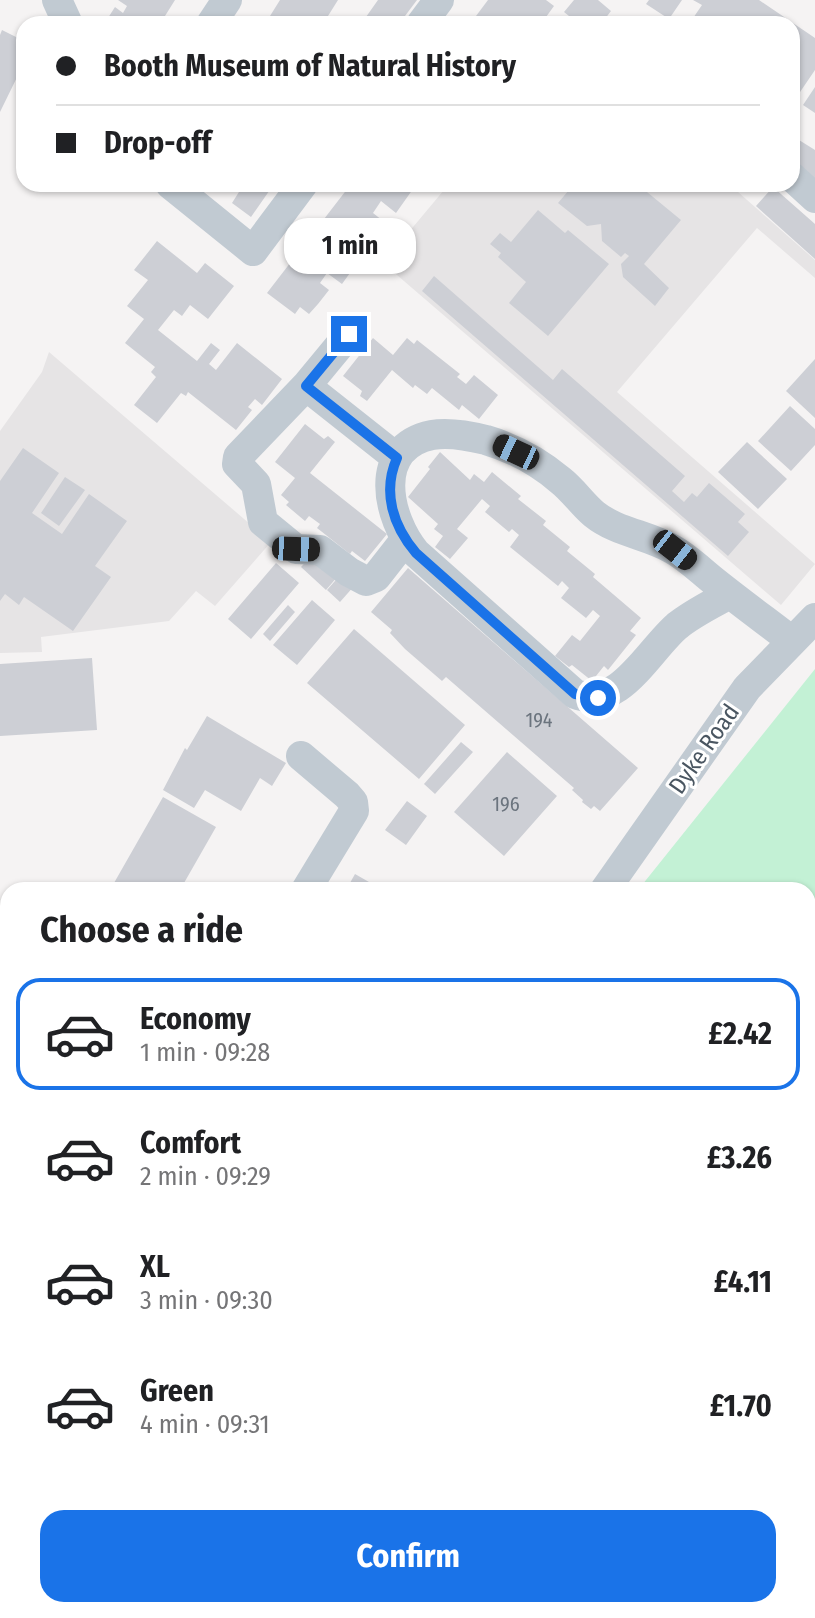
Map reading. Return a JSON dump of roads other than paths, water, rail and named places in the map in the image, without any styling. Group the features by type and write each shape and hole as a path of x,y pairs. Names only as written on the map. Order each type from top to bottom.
{"street":[{"path":"800,184 815,198"},
{"path":"180,192 253,251 297,192"},
{"path":"349,334 306,386 238,457 239,469 256,484 263,522 296,549 320,550 366,581 376,577 405,540"},
{"path":"306,386 397,458"},
{"path":"730,594 680,624 615,691 598,698 575,694 405,540 390,500 392,470 397,458 415,441 434,435 464,436 501,445 535,461 561,481 596,516 675,550 792,641"},
{"name":"Dyke Road","path":"611,882 747,688 815,618"},
{"path":"301,756 347,795 354,811 311,882"}]}
